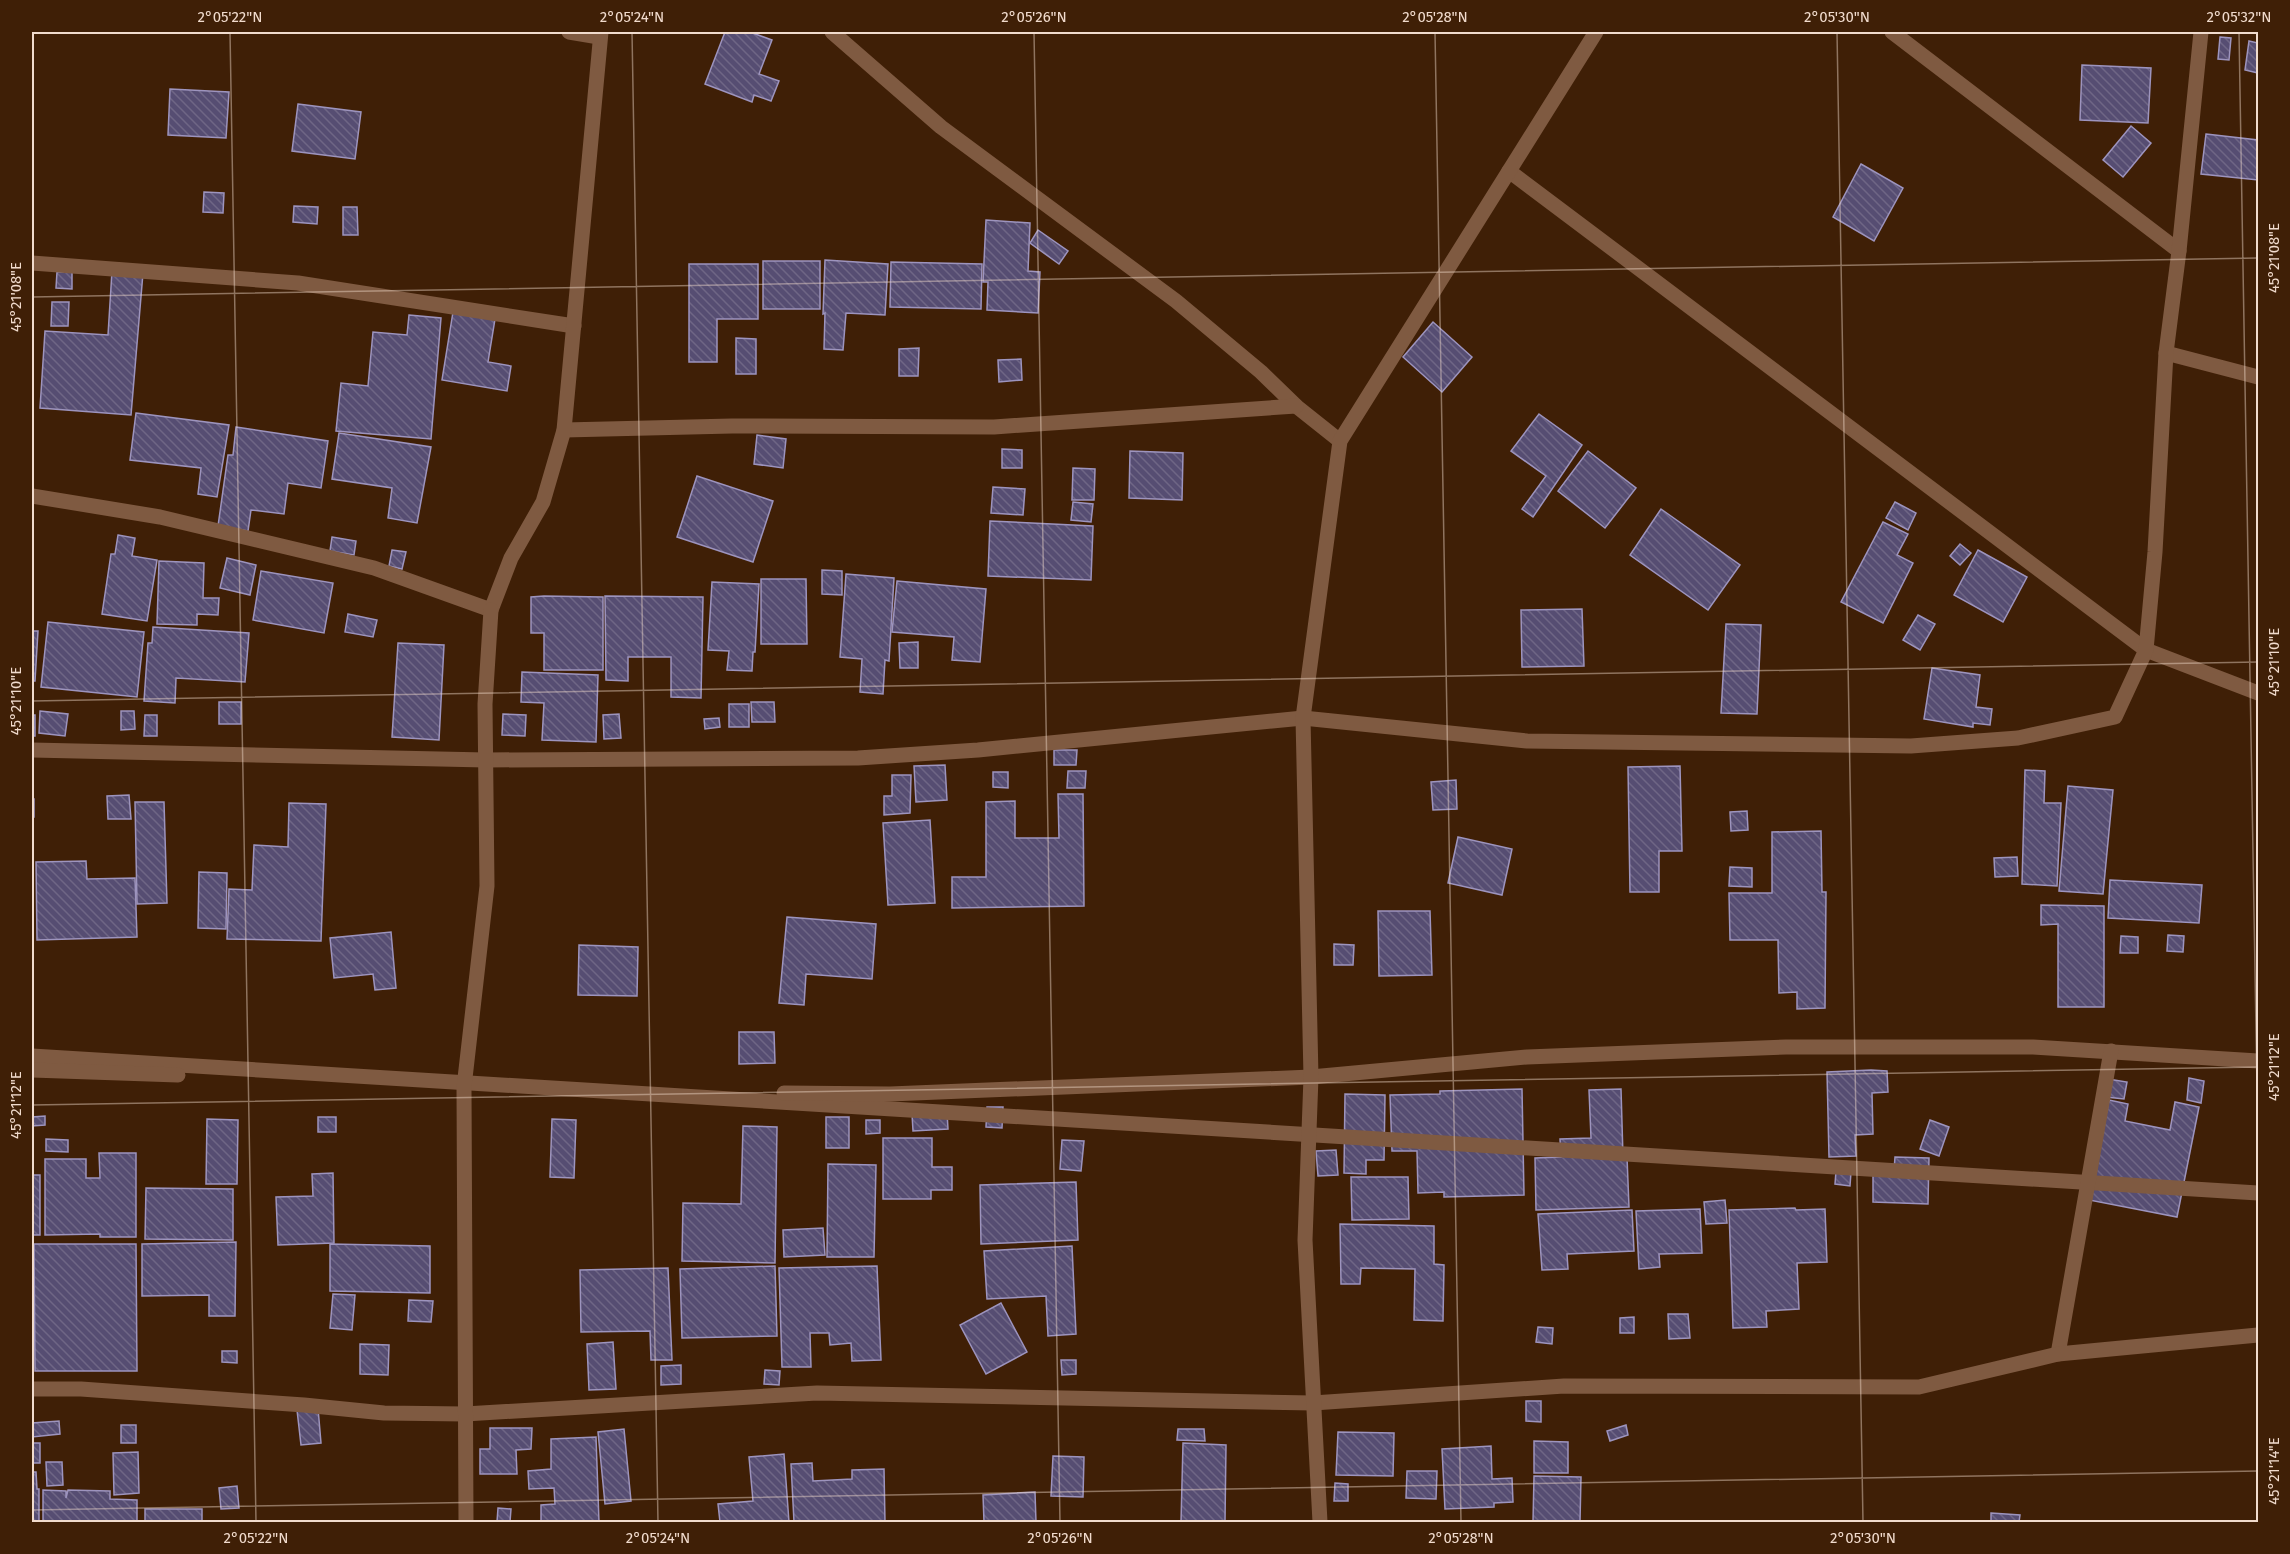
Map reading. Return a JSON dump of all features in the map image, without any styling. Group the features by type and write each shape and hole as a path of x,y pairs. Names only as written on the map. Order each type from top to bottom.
{"street":[{"path":"466,1522 464,1087 487,886 485,704 491,610 511,558 543,502 564,430 600,34 569,32"},
{"path":"832,32 941,127 1176,301 1261,372 1296,406 1340,441"},
{"path":"1320,1522 1305,1240 1311,1077 1303,718 1340,441 1596,32"},
{"path":"1892,32 2179,251"},
{"path":"32,750 486,760 858,758 978,750 1303,718 1527,741 1911,746 2018,738 2115,717 2145,650 2155,552 2166,353 2179,251 2201,32"},
{"path":"1509,171 2145,650 2259,693"},
{"path":"32,264 298,283 574,326"},
{"path":"2166,353 2259,377"},
{"path":"564,430 732,426 994,427 1296,406"},
{"path":"32,496 160,517 374,568 491,610"},
{"path":"32,1070 639,1092 890,1094 1311,1077 1527,1057 1786,1047 2033,1047 2259,1061"},
{"path":"2058,1354 2110,1052"},
{"path":"32,1056 2259,1193"},
{"path":"32,1389 81,1389 384,1413 465,1414 817,1393 1313,1403 1564,1386 1919,1387 2058,1354 2259,1335"}],"building":[{"path":"725,32 750,32 772,40 759,74 779,81 771,101 754,95 752,102 705,84"},
{"path":"2220,37 2231,38 2229,60 2218,59"},
{"path":"2249,41 2258,43 2258,73 2245,70"},
{"path":"2082,65 2151,68 2148,123 2080,120"},
{"path":"170,89 229,92 226,138 168,135"},
{"path":"298,104 361,112 355,159 292,151"},
{"path":"2131,126 2151,143 2123,177 2103,160"},
{"path":"2206,134 2258,140 2258,180 2201,174"},
{"path":"1861,164 1903,188 1874,241 1833,217"},
{"path":"204,192 224,193 223,213 203,212"},
{"path":"294,206 318,207 317,224 293,222"},
{"path":"343,207 357,207 358,235 343,235"},
{"path":"986,220 1030,223 1028,271 1040,272 1038,313 987,310 988,282 983,282"},
{"path":"1038,230 1068,251 1059,264 1030,243"},
{"path":"825,260 888,264 885,315 846,313 843,350 824,349"},
{"path":"763,261 820,261 820,309 763,309"},
{"path":"891,262 982,264 981,309 890,307"},
{"path":"689,264 758,264 758,319 717,319 717,362 689,362"},
{"path":"112,271 143,273 131,415 40,408 45,331 108,335"},
{"path":"57,272 72,272 72,289 56,288"},
{"path":"52,302 69,302 68,326 51,326"},
{"path":"453,312 495,319 488,362 511,366 507,391 442,380"},
{"path":"409,315 441,318 431,439 336,431 341,383 368,386 373,332 407,335"},
{"path":"1433,322 1472,357 1442,392 1403,357"},
{"path":"736,338 756,339 756,374 736,374"},
{"path":"919,348 918,376 899,376 899,349"},
{"path":"1021,359 1022,380 999,382 998,360"},
{"path":"136,413 229,425 217,497 198,494 201,468 130,460"},
{"path":"1539,414 1582,445 1533,517 1522,509 1546,476 1511,451"},
{"path":"236,427 328,441 321,488 288,483 284,514 251,510 248,531 218,526 228,455 233,455"},
{"path":"339,433 431,447 417,523 388,518 392,488 332,479"},
{"path":"757,435 786,439 783,468 754,464"},
{"path":"1002,449 1022,450 1022,468 1002,468"},
{"path":"1130,451 1183,453 1182,500 1129,498"},
{"path":"1588,451 1636,488 1605,528 1558,491"},
{"path":"1073,468 1095,469 1094,500 1072,500"},
{"path":"697,476 773,501 753,562 677,537"},
{"path":"993,487 1025,489 1023,515 991,513"},
{"path":"1073,502 1093,504 1091,522 1071,520"},
{"path":"1895,502 1916,513 1908,530 1886,518"},
{"path":"1661,509 1740,565 1708,610 1630,555"},
{"path":"990,521 1093,526 1091,580 988,576"},
{"path":"1883,522 1908,534 1897,555 1913,563 1883,623 1841,602"},
{"path":"118,535 135,538 132,556 157,560 147,621 102,614 111,554 115,554"},
{"path":"332,537 356,541 354,555 330,551"},
{"path":"1960,544 1971,553 1960,565 1950,556"},
{"path":"392,550 406,552 402,569 389,566"},
{"path":"1978,550 2027,577 2003,622 1954,595"},
{"path":"227,558 256,565 250,595 220,588"},
{"path":"159,561 204,563 203,598 219,598 218,615 197,614 197,625 157,624"},
{"path":"822,570 842,571 842,595 822,594"},
{"path":"261,571 333,583 324,633 253,620"},
{"path":"846,574 894,578 889,661 885,660 883,694 860,692 862,659 840,657"},
{"path":"761,579 806,579 807,644 761,644"},
{"path":"897,581 986,589 980,662 952,660 954,637 892,632"},
{"path":"712,582 759,584 752,671 727,670 729,651 708,650"},
{"path":"605,596 703,597 701,698 671,697 671,657 628,657 628,681 606,680"},
{"path":"531,597 603,597 603,670 544,670 544,633 531,633"},
{"path":"1582,609 1584,666 1522,667 1521,610"},
{"path":"348,614 377,620 373,637 345,632"},
{"path":"1918,615 1935,624 1920,650 1903,640"},
{"path":"48,622 144,632 137,697 41,687"},
{"path":"1726,624 1761,625 1757,714 1721,713"},
{"path":"153,627 249,633 245,682 176,678 175,703 144,701 148,643 152,643"},
{"path":"32,631 38,631 35,681 32,681"},
{"path":"918,642 918,668 900,668 899,643"},
{"path":"398,643 444,645 439,740 392,737"},
{"path":"1932,668 1980,675 1976,707 1992,709 1990,725 1973,723 1973,727 1924,719"},
{"path":"522,672 598,675 596,742 542,740 544,703 521,702"},
{"path":"219,702 241,702 241,724 219,724"},
{"path":"751,702 774,702 775,722 752,722"},
{"path":"729,704 749,704 749,727 729,727"},
{"path":"40,711 68,714 65,736 39,733"},
{"path":"121,711 134,711 135,729 121,730"},
{"path":"503,714 526,715 525,736 502,735"},
{"path":"619,714 621,738 604,739 603,715"},
{"path":"32,715 35,715 35,736 32,736"},
{"path":"145,715 157,715 157,736 144,736"},
{"path":"719,718 720,727 705,729 704,719"},
{"path":"1054,750 1077,750 1076,765 1054,765"},
{"path":"945,765 947,800 916,802 914,766"},
{"path":"1680,766 1682,851 1659,851 1659,892 1630,892 1628,767"},
{"path":"2025,770 2045,771 2044,803 2061,803 2057,886 2022,884"},
{"path":"1068,771 1086,771 1085,788 1067,788"},
{"path":"993,772 1008,772 1008,788 993,787"},
{"path":"892,775 911,775 910,813 884,815 884,796 892,796"},
{"path":"1456,780 1457,809 1433,810 1431,782"},
{"path":"2068,786 2113,790 2103,894 2059,891"},
{"path":"1058,794 1083,794 1084,906 952,908 952,877 986,877 986,802 1015,801 1015,838 1059,838"},
{"path":"129,795 131,819 108,819 107,796"},
{"path":"32,799 34,799 34,817 32,817"},
{"path":"135,802 164,802 167,903 137,904"},
{"path":"289,803 326,804 321,941 227,939 229,889 252,890 254,845 288,847"},
{"path":"1747,811 1748,830 1731,831 1730,812"},
{"path":"930,820 935,903 888,905 883,823"},
{"path":"1821,831 1822,892 1826,892 1825,1008 1797,1009 1797,992 1779,993 1778,940 1730,940 1729,893 1772,893 1772,832"},
{"path":"1458,837 1512,849 1502,895 1448,883"},
{"path":"2017,857 2018,876 1995,877 1994,858"},
{"path":"86,861 87,879 135,878 137,937 37,940 36,862"},
{"path":"1730,867 1752,868 1752,887 1729,886"},
{"path":"199,872 227,873 226,929 198,928"},
{"path":"2110,880 2202,885 2199,923 2108,918"},
{"path":"2041,905 2104,906 2104,1007 2058,1007 2058,924 2041,925"},
{"path":"1378,911 1430,911 1432,975 1379,976"},
{"path":"787,917 876,924 872,979 806,974 804,1005 779,1003"},
{"path":"391,932 396,988 375,990 373,974 334,978 330,938"},
{"path":"2168,935 2184,936 2183,952 2167,951"},
{"path":"2121,936 2138,937 2138,953 2120,953"},
{"path":"1334,944 1354,945 1353,965 1334,965"},
{"path":"579,945 638,947 637,996 578,995"},
{"path":"739,1032 774,1032 775,1063 739,1064"},
{"path":"1887,1071 1888,1092 1872,1093 1873,1134 1855,1135 1856,1156 1829,1157 1827,1072"},
{"path":"2189,1078 2204,1081 2201,1103 2187,1100"},
{"path":"2108,1079 2127,1082 2124,1099 2106,1097"},
{"path":"1522,1089 1524,1195 1444,1197 1444,1192 1418,1193 1417,1151 1392,1151 1390,1095"},
{"path":"1621,1089 1623,1157 1627,1157 1629,1207 1536,1210 1535,1158 1561,1157 1560,1139 1591,1138 1589,1090"},
{"path":"1345,1094 1385,1095 1384,1160 1366,1160 1366,1174 1344,1173"},
{"path":"2109,1100 2128,1104 2125,1121 2170,1130 2175,1102 2199,1107 2177,1217 2089,1200"},
{"path":"987,1107 1003,1107 1002,1128 986,1127"},
{"path":"947,1112 948,1129 913,1131 912,1114"},
{"path":"45,1116 45,1125 32,1126 32,1117"},
{"path":"318,1117 336,1117 336,1132 318,1132"},
{"path":"826,1117 849,1117 849,1148 826,1148"},
{"path":"207,1119 238,1120 237,1184 206,1184"},
{"path":"552,1119 576,1120 574,1178 550,1177"},
{"path":"866,1120 880,1120 880,1133 866,1134"},
{"path":"1930,1120 1949,1127 1939,1156 1920,1149"},
{"path":"743,1126 777,1127 775,1263 682,1261 683,1203 741,1204"},
{"path":"883,1138 932,1138 932,1167 952,1167 952,1190 931,1190 931,1199 883,1199"},
{"path":"46,1139 68,1140 68,1152 46,1151"},
{"path":"1062,1140 1084,1141 1081,1171 1060,1169"},
{"path":"1336,1150 1338,1175 1318,1176 1316,1151"},
{"path":"99,1153 136,1153 136,1237 100,1237 100,1234 45,1235 45,1159 86,1159 86,1178 100,1178"},
{"path":"1895,1157 1929,1158 1928,1204 1873,1202 1873,1171 1894,1171"},
{"path":"828,1164 876,1165 874,1257 827,1257"},
{"path":"1836,1171 1851,1172 1850,1186 1835,1184"},
{"path":"333,1173 334,1243 278,1245 276,1197 313,1196 312,1174"},
{"path":"32,1175 40,1175 40,1235 32,1235"},
{"path":"1351,1177 1408,1177 1409,1219 1352,1220"},
{"path":"1076,1182 1078,1240 981,1244 980,1185"},
{"path":"146,1188 233,1189 233,1240 145,1239"},
{"path":"1725,1200 1727,1223 1706,1224 1704,1202"},
{"path":"1795,1208 1796,1210 1825,1209 1827,1262 1797,1263 1799,1309 1766,1311 1767,1327 1733,1328 1729,1210"},
{"path":"1700,1209 1702,1253 1659,1254 1660,1267 1639,1269 1636,1211"},
{"path":"1632,1210 1634,1251 1567,1254 1568,1269 1542,1270 1538,1214"},
{"path":"1340,1224 1434,1226 1434,1264 1444,1265 1443,1321 1414,1320 1415,1269 1361,1268 1360,1284 1341,1284"},
{"path":"823,1228 825,1255 784,1257 783,1230"},
{"path":"236,1242 235,1316 209,1316 209,1295 142,1296 142,1244"},
{"path":"34,1244 136,1244 137,1371 35,1371"},
{"path":"330,1244 430,1246 430,1293 330,1291"},
{"path":"1072,1246 1076,1334 1048,1336 1046,1296 987,1299 984,1251"},
{"path":"775,1266 777,1336 682,1338 680,1269"},
{"path":"877,1266 881,1360 852,1361 851,1343 830,1345 829,1333 810,1333 811,1367 782,1367 779,1268"},
{"path":"668,1268 672,1360 651,1360 650,1331 581,1332 580,1270"},
{"path":"333,1294 355,1295 352,1330 330,1328"},
{"path":"409,1300 433,1301 431,1322 408,1321"},
{"path":"1001,1303 1027,1352 986,1374 960,1325"},
{"path":"1668,1314 1688,1314 1690,1338 1669,1339"},
{"path":"1634,1317 1634,1333 1620,1333 1620,1318"},
{"path":"1538,1327 1553,1328 1552,1344 1536,1342"},
{"path":"613,1342 616,1389 589,1390 587,1344"},
{"path":"360,1344 389,1345 388,1375 360,1374"},
{"path":"222,1351 237,1351 237,1363 222,1362"},
{"path":"1061,1360 1076,1360 1076,1374 1062,1375"},
{"path":"681,1365 681,1384 661,1385 661,1366"},
{"path":"765,1370 780,1371 779,1385 764,1384"},
{"path":"1526,1401 1541,1401 1541,1422 1526,1421"},
{"path":"318,1408 321,1443 301,1445 297,1410"},
{"path":"59,1421 60,1434 32,1437 32,1423"},
{"path":"121,1425 136,1425 136,1443 121,1443"},
{"path":"1626,1425 1628,1435 1610,1441 1607,1431"},
{"path":"490,1428 532,1428 531,1449 516,1450 517,1474 480,1474 480,1449 490,1449"},
{"path":"624,1429 631,1501 605,1504 598,1432"},
{"path":"1178,1429 1204,1429 1205,1441 1177,1440"},
{"path":"1338,1432 1394,1433 1393,1476 1336,1475"},
{"path":"596,1437 599,1522 541,1522 541,1505 555,1504 554,1488 529,1489 528,1471 551,1469 551,1439"},
{"path":"1534,1441 1568,1442 1568,1473 1534,1473"},
{"path":"32,1443 40,1443 40,1463 32,1463"},
{"path":"1183,1443 1226,1445 1225,1522 1181,1522"},
{"path":"1491,1446 1492,1479 1512,1478 1513,1502 1494,1503 1494,1507 1445,1509 1442,1449"},
{"path":"138,1452 139,1493 114,1495 113,1453"},
{"path":"784,1454 789,1522 720,1522 718,1504 753,1501 749,1457"},
{"path":"1053,1456 1084,1457 1083,1497 1051,1496"},
{"path":"46,1462 62,1462 63,1485 47,1486"},
{"path":"812,1463 813,1481 852,1479 852,1470 884,1469 885,1522 794,1522 791,1464"},
{"path":"1407,1471 1437,1471 1436,1499 1406,1498"},
{"path":"32,1472 36,1472 37,1489 39,1489 39,1522 32,1522"},
{"path":"1534,1476 1581,1477 1580,1522 1533,1522"},
{"path":"1335,1483 1348,1484 1348,1501 1334,1501"},
{"path":"237,1486 239,1508 221,1509 219,1488"},
{"path":"43,1490 66,1491 66,1498 68,1490 110,1491 110,1499 137,1500 137,1522 43,1522"},
{"path":"1035,1492 1036,1522 984,1522 983,1495"},
{"path":"498,1508 511,1509 510,1522 497,1522"},
{"path":"145,1509 202,1509 202,1522 145,1522"},
{"path":"1991,1513 2020,1515 2019,1522 1991,1522"}]}
